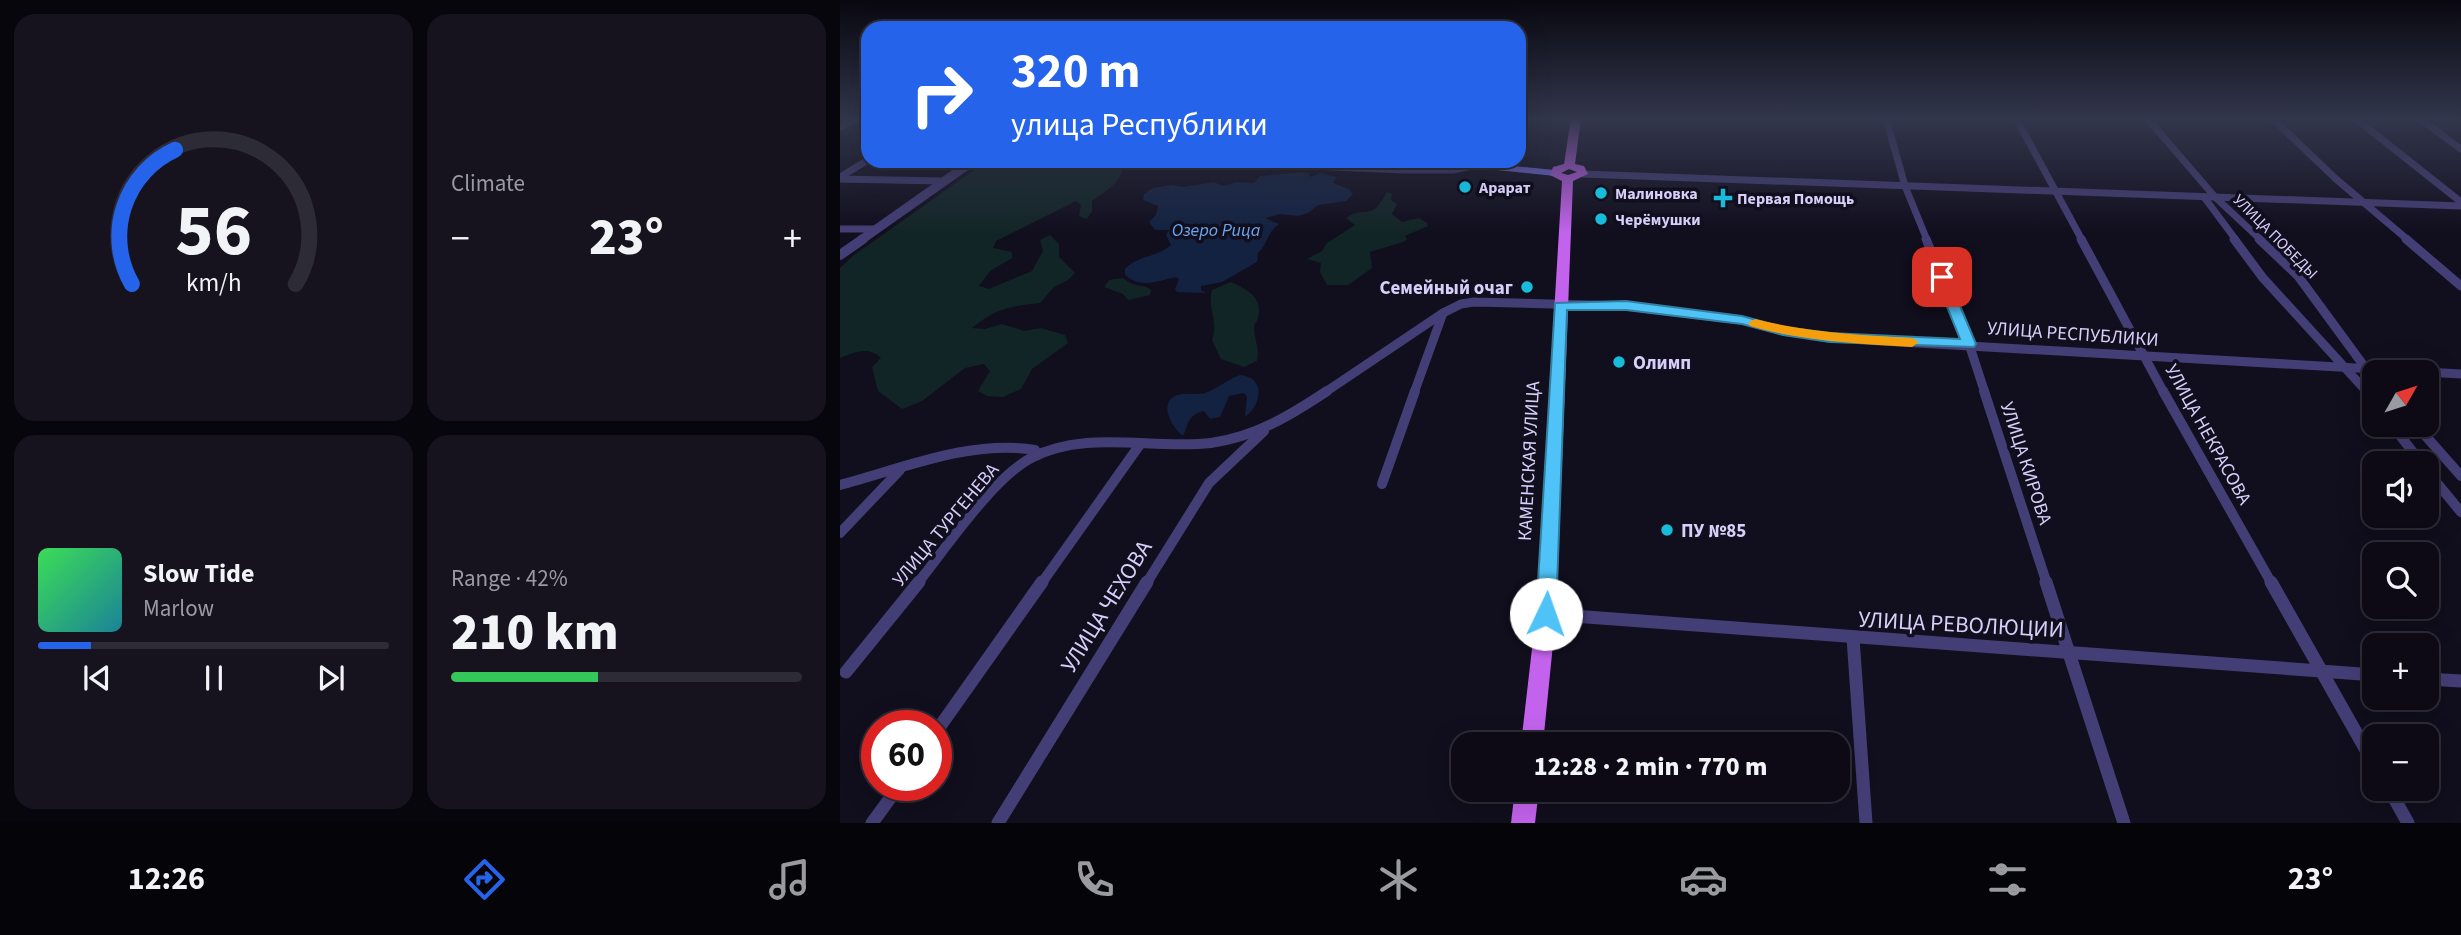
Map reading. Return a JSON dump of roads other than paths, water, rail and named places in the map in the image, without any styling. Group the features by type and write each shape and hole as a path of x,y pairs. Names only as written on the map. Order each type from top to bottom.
{"main road":[{"name":"КАМЕНСКАЯ УЛИЦА","path":"1533,732 1546,614 1560,306 1570,156"},
{"path":"1510,168 1568,173"},
{"path":"1523,823 1525,802"}],"street":[{"name":"УЛИЦА КИРОВА","path":"1897,156 1905,186 1969,344 2071,651 2124,823"},
{"name":"УЛИЦА НЕКРАСОВА","path":"2036,156 2143,355 2362,744"},
{"name":"УЛИЦА ПОБЕДЫ","path":"2180,156 2215,197 2298,276 2362,367"},
{"path":"2312,156 2461,285"},
{"path":"2402,156 2461,204"},
{"path":"840,178 861,164"},
{"path":"840,255 962,168"},
{"path":"1357,168 1462,168"},
{"path":"1568,173 2367,203 2461,204"},
{"path":"840,178 943,181"},
{"path":"2204,197 2263,278 2343,369 2362,385"},
{"path":"840,229 876,229"},
{"name":"УЛИЦА РЕСПУБЛИКИ","path":"1269,426 1292,414 1443,313 1461,304 1475,302 1626,306 1742,320 1783,331 1830,338 1969,344 2362,370"},
{"path":"1382,484 1443,313"},
{"name":"УЛИЦА РЕСПУБЛИКИ","path":"2440,373 2461,374"},
{"name":"УЛИЦА ТУРГЕНЕВА","path":"846,672 1005,476 1037,455 1059,447 1091,441 1191,445 1214,443 1269,426"},
{"name":"УЛИЦА ЧЕХОВА","path":"998,823 1209,483 1269,426"},
{"path":"2427,438 2461,476"},
{"path":"952,710 1141,443"},
{"path":"840,485 996,448 1026,447 1035,450 1037,455"},
{"path":"840,533 901,470"},
{"path":"2439,485 2461,512"},
{"name":"УЛИЦА РЕВОЛЮЦИИ","path":"1546,614 1853,638 2071,651 2362,675"},
{"path":"1853,638 1866,823"},
{"path":"2439,680 2461,681"},
{"path":"872,823 888,801"},
{"path":"2396,801 2408,823"}],"water":[{"name":"Озеро Рица","path":"1303,172 1310,177 1320,173 1336,177 1333,183 1349,189 1353,194 1346,201 1318,205 1308,213 1298,216 1280,214 1265,218 1279,224 1258,253 1257,262 1222,282 1201,286 1201,290 1206,293 1177,292 1175,289 1179,279 1176,277 1144,283 1125,275 1125,269 1130,264 1171,245 1166,235 1169,230 1155,230 1149,222 1156,215 1158,206 1143,200 1144,194 1153,188 1214,182 1223,186 1237,182 1254,183 1260,176"},
{"path":"1240,375 1254,381 1259,392 1251,412 1245,417 1247,397 1244,393 1229,396 1220,417 1210,419 1204,411 1198,413 1189,421 1183,436 1178,431 1168,413 1169,401 1182,394 1205,393"}],"place":[{"name":"Арарат","path":"1465,187"},
{"name":"Малиновка","path":"1601,193"},
{"name":"Первая Помощь","path":"1723,198"},
{"name":"Черёмушки","path":"1601,219"},
{"name":"Семейный очаг","path":"1527,287"},
{"name":"Олимп","path":"1619,362"},
{"name":"ПУ №85","path":"1667,530"}]}
